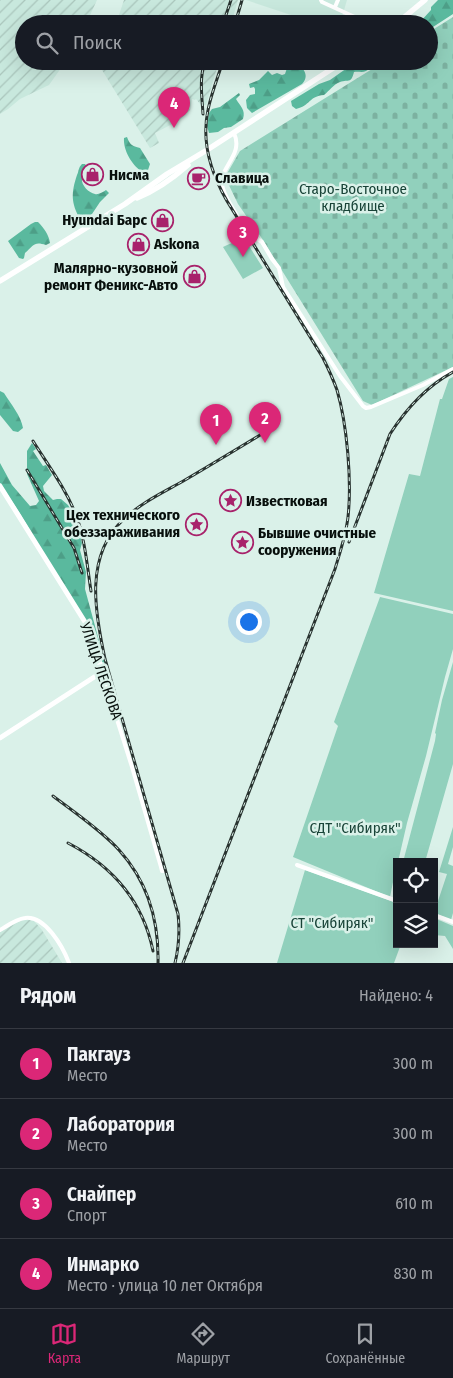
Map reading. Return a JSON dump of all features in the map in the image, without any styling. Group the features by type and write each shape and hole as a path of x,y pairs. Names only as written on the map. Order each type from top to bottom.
{"main road":[{"path":"407,15 425,0"},
{"path":"0,281 131,200 148,194 162,186 197,156 330,70"},
{"name":"УЛИЦА ЛЕСКОВА","path":"0,486 85,622 95,646 102,672"},
{"path":"0,738 102,672"}],"street":[{"path":"316,0 351,15"},
{"path":"335,7 338,0"},
{"path":"234,133 238,143 220,181 223,191 248,233 260,239 264,244 280,270 280,279 283,287 340,376 363,406 366,408 371,407 423,385 453,368"},
{"name":"УЛИЦА ЛЕСКОВА","path":"102,672 162,871 165,871"},
{"path":"297,864 393,900"},
{"path":"438,916 453,922"},
{"path":"0,930 22,918 38,921 55,936 69,963"}],"shaded area":[{"path":"0,0 97,0 90,15 15,15 15,70 60,70 49,85 20,99 0,114"},
{"path":"124,0 238,0 234,15 119,15"},
{"path":"246,0 347,0 343,15 291,15"},
{"path":"102,70 216,70 206,105 201,105 196,99 192,99 190,110 178,121 155,133 159,143 150,148"},
{"path":"27,919 34,921 42,930 62,963 0,963 0,932"}],"green space":[{"path":"438,0 453,0 453,14 438,24 438,15 426,15"},
{"name":"Старо-Восточное кладбище","path":"453,17 453,367 372,405 363,401 263,240 238,204 225,177 240,151 370,70 438,70 438,26"},
{"path":"286,70 304,70 306,76 302,84 252,113 247,108 246,100 250,95 255,94 255,89 254,87 250,88 249,84 259,80 268,71 272,75 277,73 285,74"},
{"path":"344,70 368,70 354,72 351,80 338,83 324,95 315,97 301,108 296,109 292,106 291,101 319,84 330,80"},
{"path":"239,93 240,95 236,99 243,111 243,119 231,127 209,133 207,126 209,113 212,109 220,107"},
{"path":"127,137 132,145 140,148 150,164 148,170 141,171 131,161 124,143 124,138"},
{"path":"82,164 85,164 88,168 82,179 86,188 95,194 106,190 109,193 92,214 82,220 77,213 73,193 79,168"},
{"path":"35,222 38,222 44,229 50,243 34,245 25,253 23,259 19,258 8,241"},
{"path":"244,238 263,268 243,279 223,247"},
{"path":"453,377 453,611 374,593 409,474 420,476 440,399 442,399 449,379"},
{"path":"0,391 4,393 20,419 23,428 18,432 13,431 0,415"},
{"path":"32,443 36,449 33,451 43,466 46,465 52,475 43,486 44,491 53,500 61,499 68,505 74,515 82,543 80,550 86,572 85,589 105,663 101,661 95,642 21,515 0,483 0,463 12,485 30,506 36,505 39,501 27,474 27,451"},
{"name":"СДТ \"Сибиряк\"","path":"380,597 453,614 453,649 399,858 393,858 393,882 390,897 293,857 338,726 334,722"},
{"path":"453,662 453,764 426,858 404,858 435,741 442,700"},
{"path":"453,827 453,847 448,864 453,866 453,913 451,920 438,915 438,901 447,874 439,872"},
{"name":"СТ \"Сибиряк\"","path":"305,870 393,902 393,948 400,948 394,963 277,963"},
{"path":"438,920 453,926 453,949 445,936 438,935"}],"railway":[{"path":"226,15 231,0"},
{"path":"238,15 242,0"},
{"path":"203,70 201,81 203,114"},
{"path":"183,963 335,569 346,530 349,503 346,436 341,404 334,382 323,358 227,201 212,168 207,145 206,122 220,70"},
{"path":"349,542 390,434 403,416 426,391 453,372"},
{"path":"175,963 179,938 178,914 105,659 96,604 98,567 111,533 138,507 270,429"},
{"path":"33,441 62,486 76,515 84,543 91,591"},
{"path":"27,470 74,548 82,573"},
{"path":"53,796 88,822 112,843 129,862 150,902 158,947 158,963"},
{"path":"68,843 84,852 112,874 123,887 142,916 153,951"}],"place":[{"name":"Инмарко","path":"174,128"},
{"name":"Нисма","path":"93,175"},
{"name":"Славица","path":"199,178"},
{"name":"Hyundai Барс","path":"163,220"},
{"name":"Askona","path":"138,244"},
{"name":"Снайпер","path":"243,257"},
{"name":"Малярно-кузовной ремонт Феникс-Авто","path":"194,277"},
{"name":"Лаборатория","path":"265,443"},
{"name":"Пакгауз","path":"216,445"},
{"name":"Известковая","path":"230,501"},
{"name":"Цех технического обеззараживания","path":"196,524"},
{"name":"Бывшие очистные сооружения","path":"242,542"}]}
